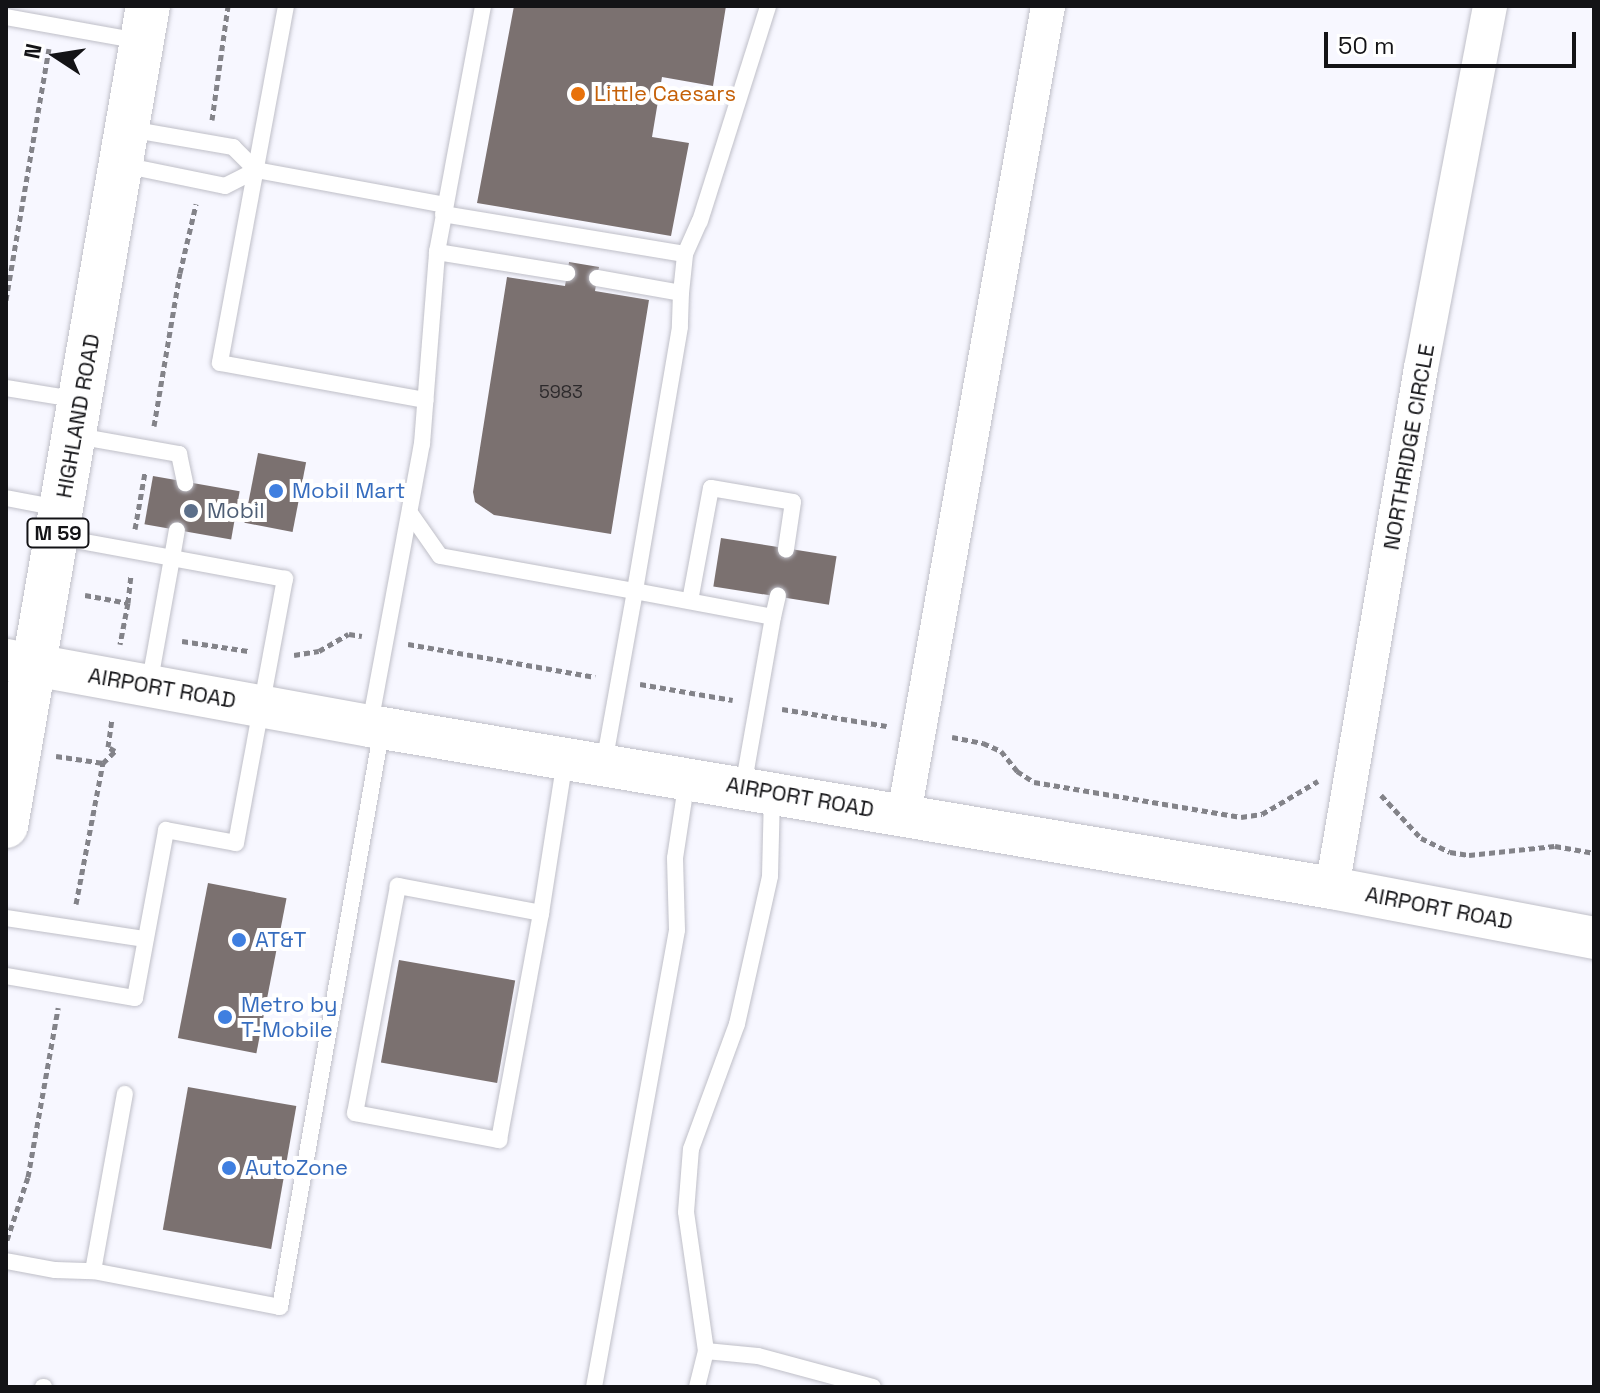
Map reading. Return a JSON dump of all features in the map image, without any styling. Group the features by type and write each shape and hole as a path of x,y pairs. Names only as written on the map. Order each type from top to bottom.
{"highway":[{"name":"HIGHLAND ROAD","path":"6,826 21,663 60,523 145,24"}],"street":[{"path":"904,814 1048,6"},
{"name":"NORTHRIDGE CIRCLE","path":"1332,888 1421,368 1490,6"},
{"name":"AIRPORT ROAD","path":"21,663 376,727 1332,888 1594,938"}],"lane":[{"path":"286,6 220,363 426,400"},
{"path":"6,1261 55,1270 93,1271 280,1307 376,727 386,641 410,513 426,400 437,252 483,6"},
{"path":"541,913 398,886 355,1113 499,1140 541,913 585,761 619,681 680,327 685,254 700,221 768,6"},
{"path":"6,17 53,25 145,24"},
{"path":"124,147 208,143 233,147 256,170 444,210 685,254"},
{"path":"124,147 201,181 225,186 256,170"},
{"path":"437,252 567,273"},
{"path":"597,278 681,293"},
{"path":"6,388 150,448 179,454 185,483"},
{"path":"690,601 711,488 793,502 786,549"},
{"path":"6,498 133,551 285,579 236,843 166,830 135,998 6,976"},
{"path":"410,513 440,556 773,617"},
{"path":"149,686 177,530"},
{"path":"697,1387 706,1351 686,1212 691,1149 740,1009 770,876 758,790 758,704 778,596"},
{"path":"594,1387 677,930 675,858 687,778"},
{"path":"6,918 145,939"},
{"path":"93,1271 125,1094"},
{"path":"706,1351 758,1356 873,1387"}],"path":[{"path":"208,143 228,6"},
{"path":"6,300 53,25"},
{"path":"121,638 180,273 201,181"},
{"path":"92,597 128,603"},
{"path":"123,625 271,653 302,655 349,634 758,704 983,743 1001,751 1017,771 1034,782 1241,817 1262,814 1317,781 1349,784 1379,793 1421,838 1450,852 1469,855 1555,846 1594,853"},
{"path":"92,762 103,763 115,751 108,747"}],"building":[{"path":"514,6 726,6 713,86 662,77 652,137 689,143 671,236 477,203"},
{"path":"569,262 599,267 595,291 649,300 611,534 494,515 475,502 473,492 507,277 565,286"},
{"path":"258,453 306,462 293,532 244,523"},
{"path":"153,476 240,491 231,540 144,524"},
{"path":"721,538 837,556 829,605 713,586"},
{"name":"AT&T","path":"208,883 287,898 256,1053 178,1038"},
{"path":"399,960 515,980 497,1083 381,1062"},
{"name":"AutoZone","path":"188,1087 296,1106 271,1249 163,1230"}],"place":[{"name":"Little Caesars","path":"578,94"},
{"name":"Mobil Mart","path":"276,491"},
{"name":"Mobil","path":"191,511"},
{"name":"AT&T","path":"239,940"},
{"name":"Metro by T-Mobile","path":"225,1017"},
{"name":"AutoZone","path":"229,1168"}]}
